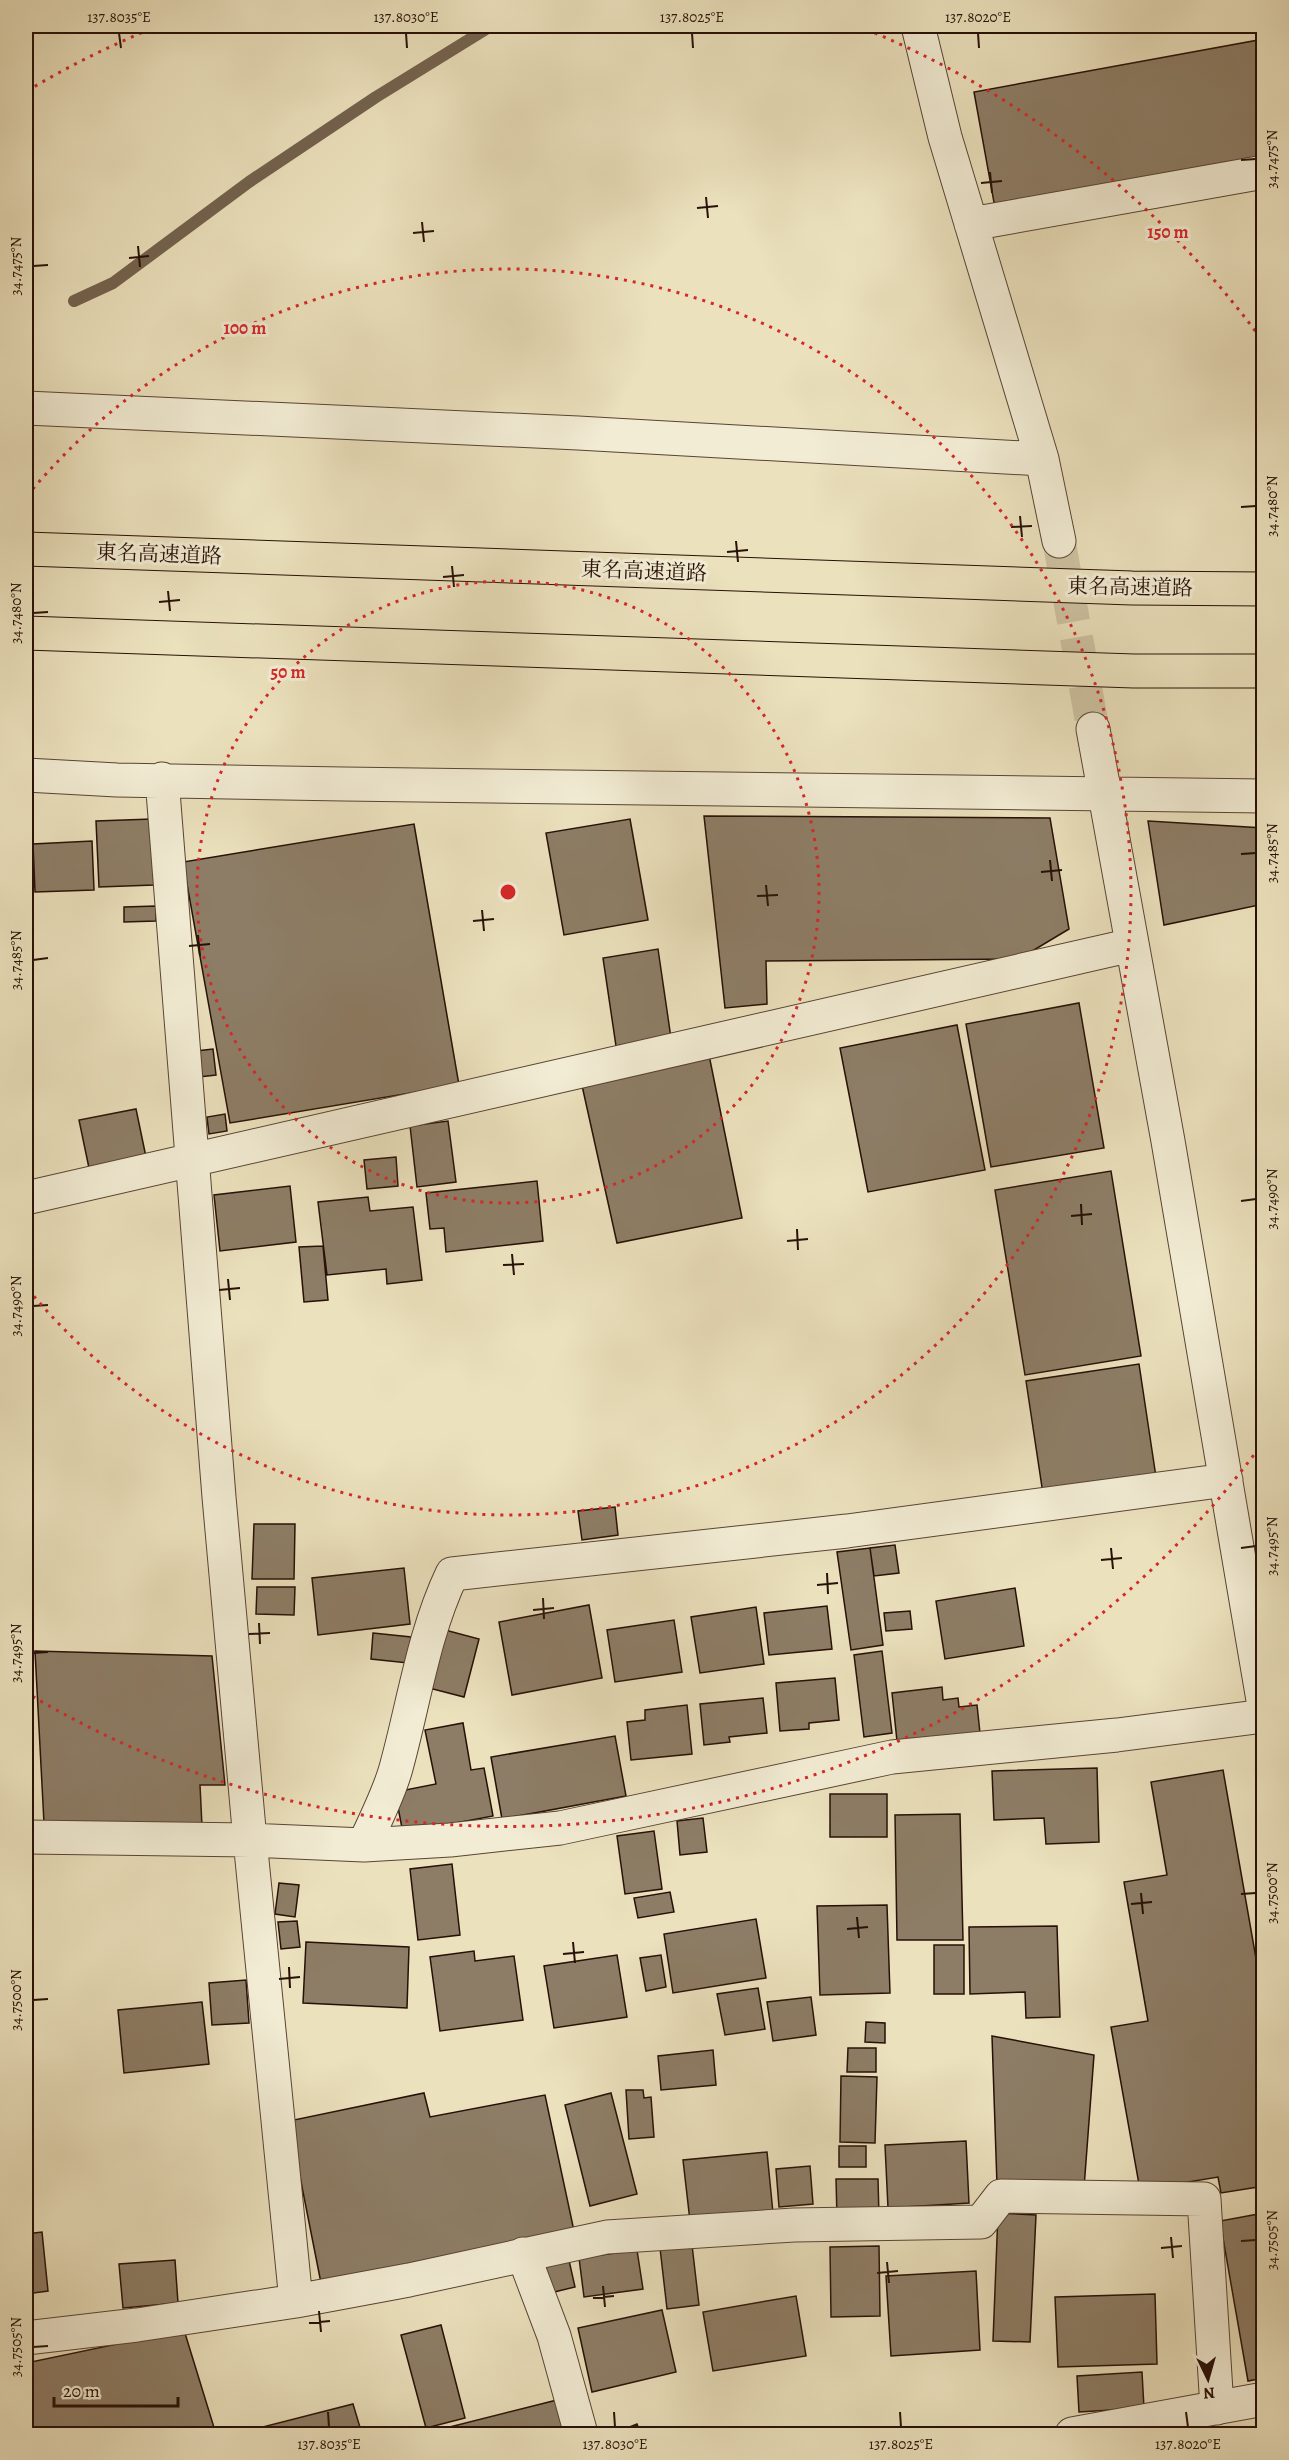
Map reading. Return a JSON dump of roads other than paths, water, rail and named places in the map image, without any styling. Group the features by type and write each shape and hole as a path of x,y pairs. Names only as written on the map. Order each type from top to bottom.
{"highway":[{"name":"東名高速道路","path":"26,549 1132,588 1263,589"},
{"path":"26,633 1134,671 1263,671"}],"street":[{"path":"918,26 945,137 1042,459 1059,541"},
{"path":"971,224 1263,172"},
{"path":"26,408 554,432 1042,459"},
{"path":"1093,729 1168,1141 1263,1706"},
{"path":"26,775 117,780 344,784 1263,796"},
{"path":"162,779 191,1158 250,1840 296,2301"},
{"path":"26,1198 191,1158 1132,945"},
{"path":"364,1845 395,1771 439,1602 452,1574 847,1531 1226,1480"},
{"path":"26,1836 250,1840 364,1845 450,1840 560,1828 892,1757 1117,1735 1263,1716"},
{"path":"26,2338 137,2325 296,2301 409,2280 607,2237 794,2225 981,2222 1001,2196 1204,2199 1217,2408"},
{"path":"523,2254 554,2336 581,2434"},
{"path":"1072,2434 1263,2399"}],"waterway":[{"path":"74,301 113,283 249,182 376,97 491,26"}],"tunnel":[{"path":"1059,541 1093,729"}]}
